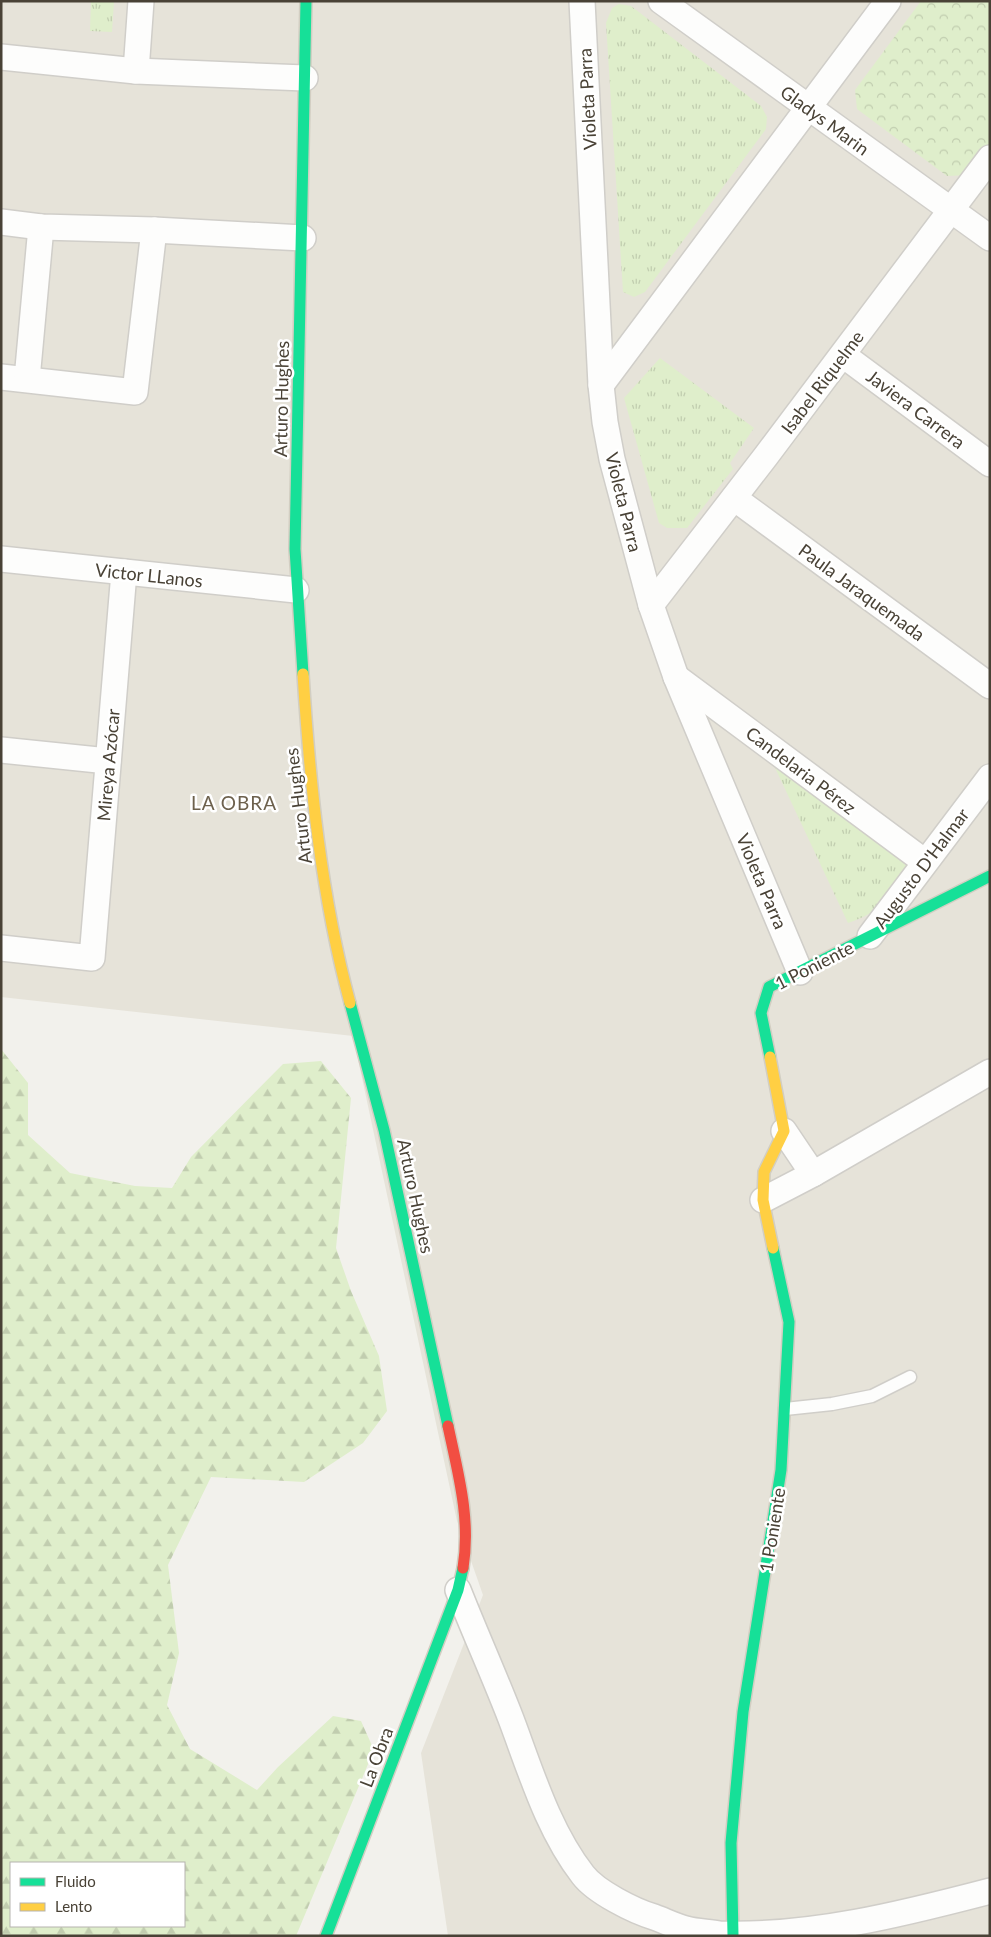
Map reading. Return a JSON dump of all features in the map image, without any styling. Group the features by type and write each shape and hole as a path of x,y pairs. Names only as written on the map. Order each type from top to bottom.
{"street":[{"path":"136,71 141,1"},
{"name":"Arturo Hughes","path":"306,1 295,549 296,590 310,774 333,930 351,1008 379,1110 464,1501 467,1541 464,1566 458,1590"},
{"name":"Violeta Parra","path":"582,1 601,385 612,459 651,605 676,677 800,972"},
{"name":"Gladys Marin","path":"661,1 990,238"},
{"path":"601,385 888,1"},
{"path":"1,57 136,71 305,78"},
{"name":"Isabel Riquelme","path":"651,605 990,158"},
{"path":"1,222 41,227 154,230 302,238"},
{"path":"27,379 41,227"},
{"path":"1,377 135,392 154,230"},
{"name":"Javiera Carrera","path":"842,355 990,464"},
{"name":"Paula Jaraquemada","path":"734,498 990,686"},
{"name":"Victor LLanos","path":"1,559 296,590"},
{"name":"Mireya Azócar","path":"1,948 92,958 124,572"},
{"name":"Candelaria Pérez","path":"676,677 926,862"},
{"path":"1,750 108,761"},
{"name":"Augusto D'Halmar","path":"870,936 990,777"},
{"name":"1 Poniente","path":"813,1174 784,1131 761,1013 769,987 990,876"},
{"path":"763,1200 813,1174 990,1072"},
{"name":"1 Poniente","path":"732,1935 731,1843 743,1712 781,1470 785,1409 789,1322 763,1200 764,1172 784,1131"},
{"path":"458,1590 534,1782 562,1843 585,1877 612,1898 636,1911 687,1930 732,1935 777,1936 881,1920 990,1891"},
{"name":"La Obra","path":"326,1936 458,1590"}],"lane":[{"path":"785,1409 832,1404 872,1396 910,1377"}],"shaded area":[{"path":"1,1 990,1 990,1936 448,1936 421,1753 483,1595 457,1521 353,1036 1,997"}],"green space":[{"path":"91,1 114,1 112,32 90,31"},
{"path":"921,1 990,1 990,148 970,175 947,176 857,109 855,90"},
{"path":"619,4 631,6 761,106 767,117 766,129 645,292 634,297 623,292 606,23 612,8"},
{"path":"660,358 754,428 730,463 733,469 687,528 667,528 659,523 624,398"},
{"path":"770,757 911,868 891,895 878,908 848,923"},
{"path":"1,1049 28,1083 28,1135 70,1173 135,1186 172,1188 191,1157 283,1064 321,1061 351,1098 336,1248 351,1291 379,1356 387,1411 363,1443 304,1482 211,1477 168,1565 179,1653 167,1705 190,1749 257,1790 278,1767 333,1716 361,1721 374,1750 296,1936 1,1936"}],"traffic: fast":[{"path":"303,674 295,549 306,1"},
{"path":"770,1057 761,1013 769,987 990,876"},
{"path":"350,1003 384,1130 448,1426"},
{"path":"733,1935 731,1843 743,1712 781,1470 789,1322 773,1248"},
{"path":"326,1936 458,1590 463,1568"}],"traffic: slow":[{"path":"303,674 318,840 331,922 350,1003"},
{"path":"770,1057 784,1131 764,1172 763,1200 773,1248"}],"traffic: jam":[{"path":"448,1426 464,1514 465,1550 463,1568"}],"district":[{"name":"LA OBRA","path":"234,802"}]}
